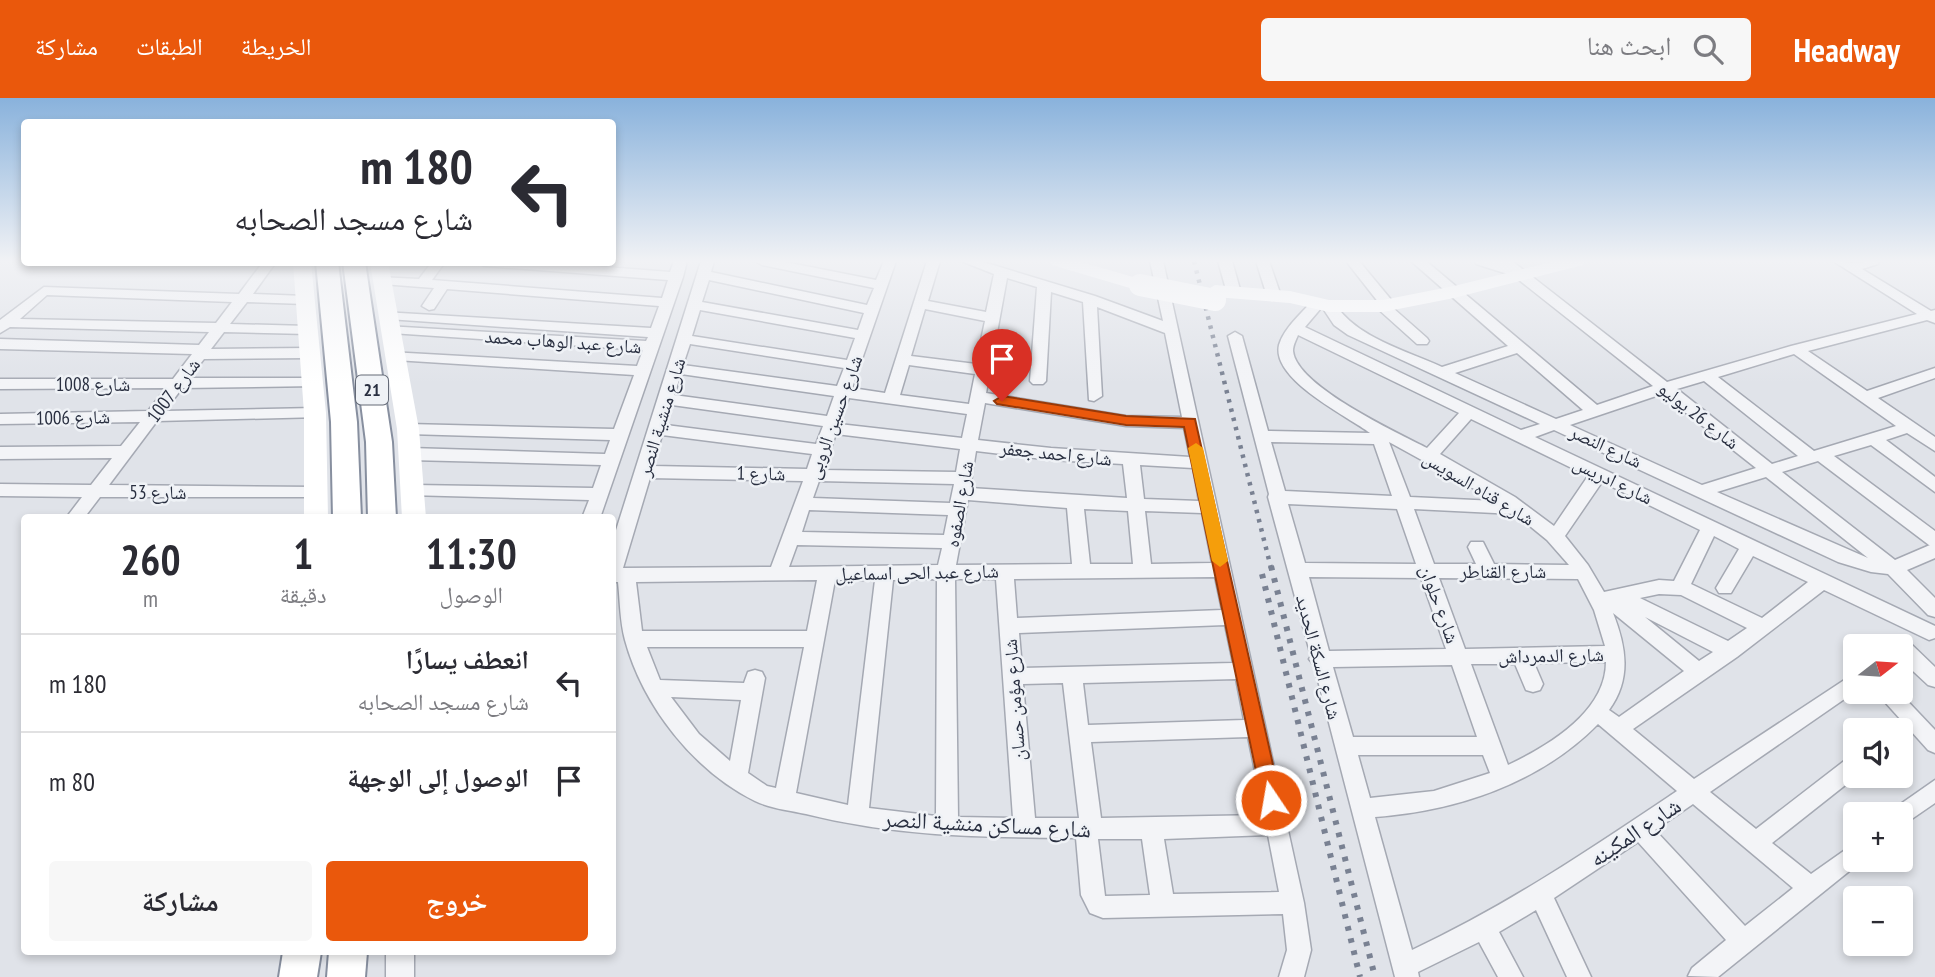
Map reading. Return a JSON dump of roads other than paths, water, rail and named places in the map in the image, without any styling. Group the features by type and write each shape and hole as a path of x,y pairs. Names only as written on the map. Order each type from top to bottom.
{"highway":[{"name":"21","path":"332,302 343,397 347,514"},
{"name":"21","path":"360,302 379,442 382,514"},
{"path":"298,977 302,955"},
{"path":"346,977 348,955"}],"main road":[{"path":"305,302 315,413 316,514"},
{"path":"386,302 408,429 414,514"},
{"path":"1267,302 1292,306 1386,306 1405,302"},
{"path":"1310,302 1318,304"}],"street":[{"path":"3,326 31,302"},
{"name":"شارع 1007","path":"78,514 240,302"},
{"path":"429,306 432,302"},
{"path":"656,302 668,303"},
{"name":"شارع منشية النصر","path":"617,574 644,472 696,302"},
{"path":"840,302 872,310"},
{"name":"شارع حسين الروبى","path":"778,573 875,302"},
{"name":"شارع الصفوه","path":"947,827 946,572 996,302"},
{"path":"1038,381 1043,302"},
{"path":"1090,302 1094,396"},
{"path":"1099,302 1147,318 1171,330"},
{"path":"1160,302 1171,330 1293,903 1300,951 1298,965 1291,977"},
{"path":"1383,302 1422,341"},
{"path":"1466,302 1594,411"},
{"name":"شارع 26 يوليو","path":"1555,302 1894,569 1935,610"},
{"path":"1909,302 1933,316"},
{"name":"شارع منشية النصر","path":"593,514 668,303"},
{"path":"891,399 919,304 993,318"},
{"name":"شارع قناه السويس","path":"1318,304 1297,329 1286,350 1289,361 1311,386 1379,434 1428,457 1521,508 1555,537 1583,572 1608,597 1609,625 1615,654 1615,675 1609,694 1598,712 1555,748 1502,778 1442,799 1360,808"},
{"name":"شارع النصر","path":"1318,304 1348,329 1844,557 1870,566 1894,569"},
{"path":"695,305 863,335"},
{"path":"1520,436 1706,375 1796,349 1933,316"},
{"path":"390,322 655,340"},
{"name":"شارع عبد الوهاب محمد","path":"390,322 566,341 655,340"},
{"path":"3,326 308,330"},
{"name":"شارع ادريس","path":"1297,329 1823,581 1932,630"},
{"name":"شارع السكة الحديد","path":"1235,336 1319,659 1405,971"},
{"path":"684,339 852,365"},
{"path":"554,366 566,341"},
{"path":"0,344 202,352 310,353"},
{"path":"1443,372 1520,347"},
{"path":"1796,349 1933,441"},
{"path":"395,355 643,371"},
{"path":"903,360 983,370"},
{"path":"676,369 891,399 977,404 1126,421 1190,422"},
{"path":"1866,397 1935,373"},
{"path":"1706,375 1935,540"},
{"name":"شارع 1008","path":"0,384 312,383"},
{"name":"شارع احمد جعفر","path":"666,399 970,443 1131,460 1199,463"},
{"path":"1428,457 1469,411"},
{"name":"شارع 1006","path":"0,419 315,413"},
{"path":"1701,491 1910,427"},
{"path":"408,429 621,435"},
{"path":"657,429 822,450"},
{"path":"1261,436 1379,434"},
{"name":"شارع حلوان","path":"1379,434 1502,778"},
{"path":"1874,439 1935,486"},
{"path":"0,453 125,452"},
{"path":"410,454 612,460"},
{"path":"1131,460 1143,570"},
{"name":"شارع 1","path":"644,472 813,473 961,493"},
{"path":"1555,537 1599,473"},
{"name":"شارع 53","path":"0,491 316,493"},
{"path":"414,491 600,495"},
{"path":"802,504 961,493 1075,503 1208,507"},
{"path":"1276,497 1521,508"},
{"path":"1075,503 1082,570"},
{"path":"1683,588 1682,582 1710,526"},
{"path":"790,538 952,542"},
{"path":"1725,588 1750,546"},
{"path":"1477,547 1488,570"},
{"path":"1894,569 1935,550"},
{"name":"شارع عبد الحى اسماعيل","path":"617,574 1222,570"},
{"name":"شارع القناطر","path":"1296,570 1583,572"},
{"name":"شارع مؤمن حسان","path":"1004,571 1024,828"},
{"path":"857,817 885,572"},
{"path":"784,801 827,573"},
{"name":"شارع مساكن منشية النصر","path":"617,574 634,639 653,688 692,740 713,762 762,794 857,817 947,827 1088,830 1277,825"},
{"path":"1619,728 1730,651 1823,581"},
{"path":"1608,597 1659,587 1683,588 1763,627"},
{"path":"1608,597 1730,651"},
{"path":"1608,597 1699,673"},
{"path":"1009,625 1232,617"},
{"path":"1913,643 1932,630"},
{"path":"634,639 815,639"},
{"name":"شارع الدمرداش","path":"1319,659 1615,654"},
{"path":"1521,656 1533,684"},
{"path":"1913,660 1935,679"},
{"path":"1013,676 1244,671"},
{"path":"1072,674 1092,895 1098,905 1293,903"},
{"path":"653,688 754,685 737,778"},
{"name":"شارع المكينه","path":"1405,971 1485,928 1640,830 1843,689"},
{"path":"1598,712 1810,888"},
{"path":"1079,734 1256,728"},
{"path":"1913,729 1935,744"},
{"path":"1343,746 1490,746"},
{"path":"1755,842 1843,774"},
{"path":"1913,807 1935,790"},
{"path":"1151,829 1163,905"},
{"path":"1640,830 1743,941"},
{"path":"1700,976 1843,862"},
{"path":"1540,894 1579,977"},
{"path":"1485,928 1511,977"},
{"path":"400,955 400,977"}],"railway":[{"path":"1204,302 1271,568"},
{"path":"1271,566 1375,977"},
{"path":"1262,574 1360,977"}]}
